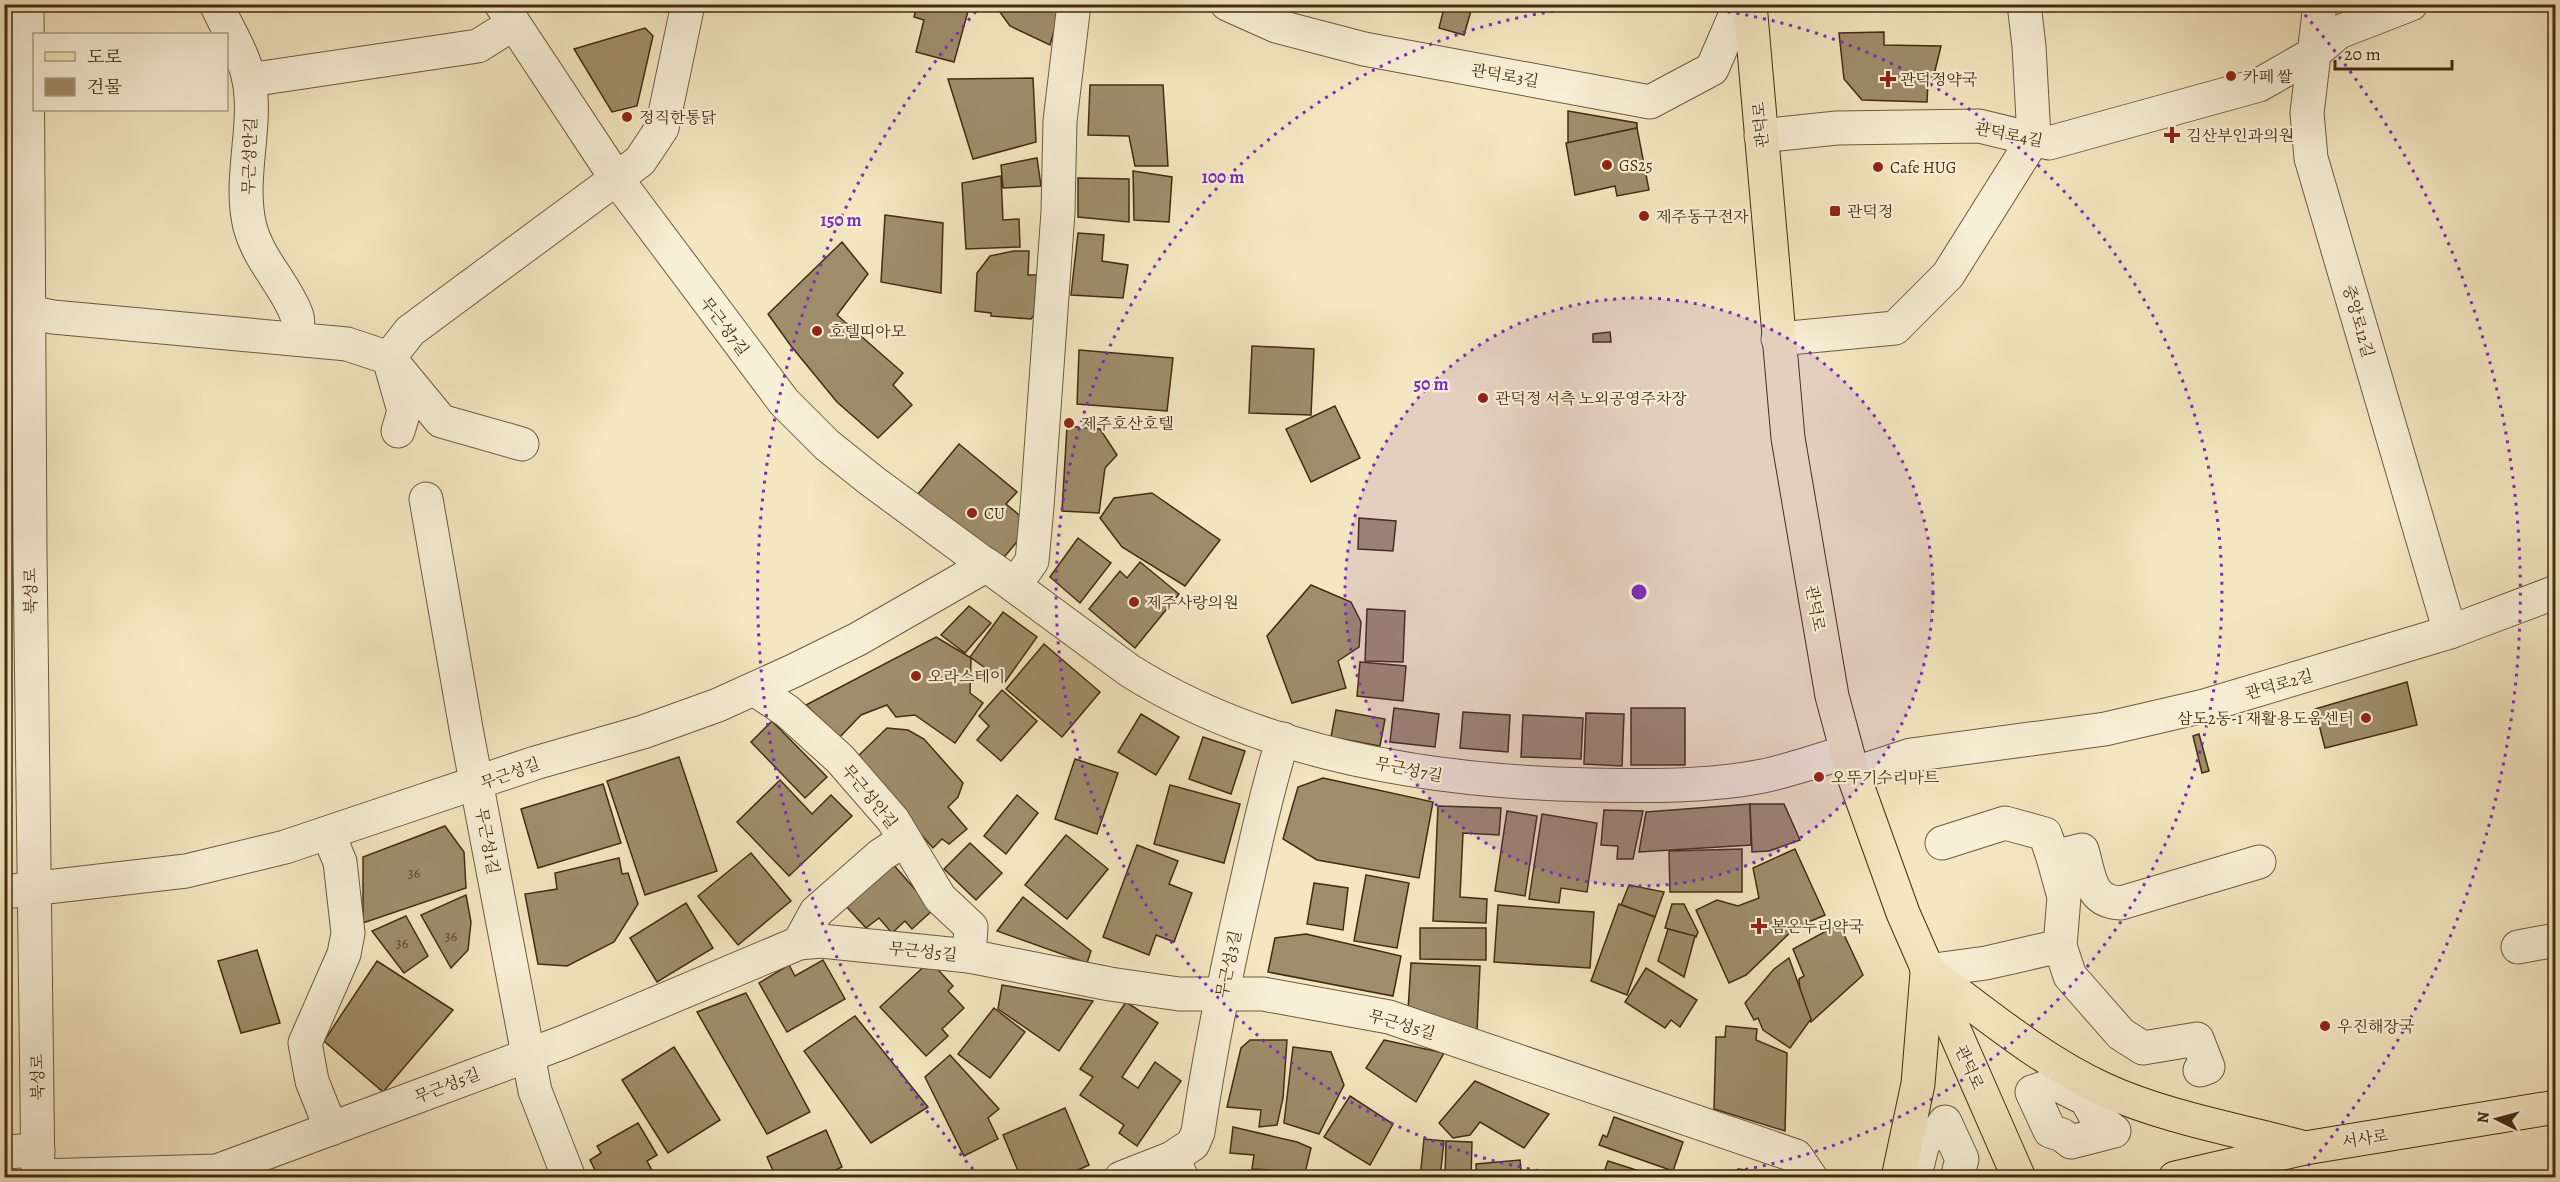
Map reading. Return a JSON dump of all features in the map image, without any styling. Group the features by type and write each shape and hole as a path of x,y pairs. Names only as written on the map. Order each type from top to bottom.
{"main road":[{"name":"관덕로","path":"1750,4 1788,438 1832,696 1850,763 1876,842 1928,971 2019,1178"},
{"path":"1928,971 2043,1054 2104,1089 2187,1117 2305,1148 2278,1178"},
{"path":"1898,1178 1918,1084 1928,971"},
{"name":"서사로","path":"2175,1178 2305,1148 2556,1107"}],"street":[{"name":"북성로","path":"27,4 17,309 19,890 38,1168"},
{"name":"무근성안길","path":"216,4 245,65 249,80 251,107 246,178 250,226 263,258 298,318 296,339"},
{"path":"389,358 410,332 640,161 662,128 687,4"},
{"path":"1015,585 1032,561 1058,212 1060,121 1074,4"},
{"name":"관덕로3길","path":"1227,4 1276,26 1364,49 1650,102 1712,69 1740,4"},
{"path":"1778,339 1895,328 1948,275 2034,138 2024,4"},
{"name":"중앙로12길","path":"2320,4 2307,113 2311,158 2450,632"},
{"name":"관덕로4길","path":"1761,136 1837,128 1979,126 2049,143 2259,85 2313,54 2339,32 2411,4"},
{"path":"249,80 478,46 507,14"},
{"name":"무근성7길","path":"507,14 616,178 784,402 827,445 1130,671 1161,690 1191,705 1283,739 1423,774 1522,784 1647,786 1764,776 1850,763"},
{"path":"17,309 53,316 347,344 389,358 441,421 522,444"},
{"path":"389,358 404,411 398,431"},
{"name":"무근성1길","path":"426,499 477,785 536,1091 569,1178"},
{"name":"무근성길","path":"19,890 186,871 285,847 535,764 643,732 754,689 858,639 987,565"},
{"name":"관덕로2길","path":"1850,763 2105,729 2189,710 2450,632 2556,592"},
{"name":"무근성안길","path":"754,689 787,711 840,759 893,820 940,898 971,927 969,956"},
{"name":"무근성3길","path":"1121,1178 1177,1168 1198,1132 1222,994 1272,773 1283,739"},
{"path":"1942,843 2005,823 2045,834 2064,897 2060,946 2070,976 2121,1034 2144,1048 2198,1039 2208,1067 2199,1070"},
{"path":"328,833 340,862 348,933 344,954 305,1043 312,1082 331,1129"},
{"path":"799,943 816,912 881,855 904,840"},
{"path":"2053,857 2082,850 2096,894 2108,902 2121,903 2259,862"},
{"path":"2518,947 2556,940"},
{"name":"무근성5길","path":"4,1152 38,1168 217,1171 529,1055 799,943 821,941 969,956 1110,984 1179,994 1263,994 1389,1017 1804,1167"},
{"path":"1928,971 1986,963 2060,946"},
{"path":"1919,1178 1916,1171 1924,1139 1937,1132 1945,1122 1962,1159 1957,1178"}],"building":[{"path":"917,4 970,4 954,62 916,52 924,20 914,17"},
{"path":"994,4 1056,4 1059,14 1050,45 1010,26"},
{"path":"1445,4 1473,4 1464,35 1439,28"},
{"path":"645,28 653,36 637,106 612,112 574,49"},
{"path":"1884,32 1884,45 1941,46 1932,83 1928,82 1927,102 1862,100 1844,79 1839,33"},
{"path":"1033,78 1036,142 973,159 948,79"},
{"path":"1090,85 1163,85 1168,166 1135,166 1129,136 1088,135"},
{"path":"1568,111 1637,123 1637,128 1568,143"},
{"name":"GS25","path":"1637,128 1649,190 1617,196 1615,186 1575,195 1566,143"},
{"path":"1037,158 1041,186 1003,188 1001,165"},
{"path":"1133,171 1172,177 1169,222 1134,220"},
{"path":"1001,176 1003,220 1019,219 1020,247 966,249 962,183"},
{"path":"1078,178 1129,179 1129,222 1078,217"},
{"path":"885,215 943,223 941,293 881,282"},
{"path":"1078,233 1104,235 1102,261 1128,265 1123,298 1071,295"},
{"name":"호텔띠아모","path":"842,242 868,274 837,315 903,373 893,385 912,405 878,438 837,402 768,314"},
{"path":"1014,251 1029,251 1028,275 1037,275 1034,315 1031,319 991,316 991,313 975,311 977,273 990,256"},
{"path":"1610,332 1611,342 1593,342 1593,334"},
{"path":"1252,346 1314,349 1311,415 1249,413"},
{"path":"1079,350 1173,358 1167,411 1077,404"},
{"path":"1335,406 1360,458 1311,482 1286,429"},
{"path":"1067,426 1100,429 1117,455 1105,468 1099,513 1062,511"},
{"path":"959,444 1017,492 1006,504 1031,525 1000,562 918,494"},
{"path":"1152,493 1220,540 1185,586 1122,547 1100,518 1114,498"},
{"path":"1359,518 1396,521 1393,551 1358,549"},
{"path":"1078,538 1111,563 1080,603 1050,577"},
{"name":"제주사랑의원","path":"1140,562 1179,594 1135,648 1089,609 1120,571 1127,578"},
{"path":"1311,585 1351,602 1361,622 1359,647 1338,661 1346,688 1292,703 1267,636"},
{"path":"969,606 991,623 965,653 941,635"},
{"path":"1367,609 1405,611 1403,662 1365,661"},
{"path":"1003,612 1037,637 1005,682 970,657"},
{"name":"오라스테이","path":"936,637 971,658 970,693 983,703 955,743 915,715 896,717 887,705 861,715 839,738 806,705"},
{"path":"1044,644 1100,692 1062,737 1006,689"},
{"path":"1360,662 1406,666 1403,701 1357,696"},
{"name":"삼도2동-1 재활용도움센터","path":"2407,682 2417,725 2325,748 2315,709"},
{"path":"1002,690 1037,721 1001,761 977,740 989,726 979,716"},
{"path":"1394,708 1439,714 1435,747 1390,742"},
{"path":"1631,708 1685,708 1685,765 1631,765"},
{"path":"1336,710 1385,719 1380,746 1331,737"},
{"path":"1463,712 1510,715 1508,752 1460,748"},
{"path":"1586,713 1624,714 1622,766 1584,764"},
{"path":"1141,714 1179,737 1156,775 1118,752"},
{"path":"1523,715 1583,718 1581,759 1521,757"},
{"path":"772,721 827,777 805,798 751,742"},
{"path":"887,728 908,730 924,739 963,783 958,797 948,807 967,829 949,844 942,839 933,848 855,759"},
{"path":"2199,734 2209,771 2202,773 2193,736"},
{"path":"1203,737 1245,751 1231,794 1189,779"},
{"path":"679,757 717,871 645,895 607,781"},
{"path":"1075,759 1118,773 1097,834 1055,819"},
{"path":"1323,778 1433,802 1419,878 1317,860 1283,839 1298,787"},
{"path":"780,780 812,814 831,795 852,816 789,876 737,822"},
{"path":"603,784 621,843 538,868 521,809"},
{"path":"1170,785 1240,804 1224,863 1154,844"},
{"path":"1017,795 1038,813 1006,854 984,836"},
{"path":"1750,804 1751,845 1639,852 1646,812"},
{"path":"1750,804 1784,804 1800,840 1769,851 1752,852"},
{"path":"1438,806 1501,808 1499,835 1463,833 1460,897 1487,899 1486,923 1433,921"},
{"path":"1604,810 1643,811 1633,859 1617,859 1618,846 1601,845"},
{"path":"1507,811 1537,816 1525,896 1495,891"},
{"path":"1542,814 1597,823 1587,892 1561,888 1559,903 1529,899"},
{"path":"445,826 464,852 466,888 363,923 363,857"},
{"path":"1066,835 1108,869 1067,919 1025,885"},
{"path":"970,843 1002,873 976,900 944,869"},
{"path":"1137,845 1178,861 1169,884 1192,893 1174,942 1156,935 1149,955 1103,937"},
{"path":"1742,849 1742,892 1670,892 1669,851"},
{"path":"1795,849 1825,915 1795,928 1746,975 1729,983 1696,910 1717,900 1738,906 1759,898 1753,868"},
{"path":"751,853 791,901 738,945 698,896"},
{"path":"619,858 622,874 628,873 638,904 614,942 567,966 538,964 525,894 557,889 555,873"},
{"path":"892,863 933,910 912,929 905,921 892,933 879,918 866,928 845,905"},
{"path":"1366,875 1409,883 1397,948 1354,941"},
{"path":"1314,883 1348,888 1343,930 1307,924"},
{"path":"1629,885 1664,892 1655,917 1621,905"},
{"path":"466,895 471,922 468,950 451,968 421,915"},
{"path":"1023,897 1091,951 1087,963 997,931"},
{"path":"686,903 713,948 657,982 630,938"},
{"path":"1619,904 1655,917 1627,995 1591,981"},
{"path":"1672,904 1684,904 1698,932 1696,937 1665,928"},
{"path":"1498,905 1594,912 1590,968 1494,962"},
{"path":"406,916 428,956 404,973 372,931"},
{"path":"1839,924 1863,975 1811,1022 1800,990 1799,979 1804,976 1793,949"},
{"path":"1420,928 1486,928 1486,960 1420,959"},
{"path":"1668,929 1695,936 1684,977 1658,961"},
{"path":"1306,934 1401,956 1393,996 1268,972 1275,938"},
{"path":"257,950 280,1023 241,1033 218,961"},
{"path":"1789,958 1811,1019 1790,1048 1763,1030 1758,1018 1754,1020 1745,1003 1774,969"},
{"path":"823,960 845,999 787,1032 759,983 789,965 795,976"},
{"path":"377,961 453,1010 383,1092 324,1041"},
{"path":"930,961 953,986 948,991 964,1008 942,1029 948,1036 926,1056 880,1007"},
{"path":"1411,963 1480,966 1477,1031 1408,1010"},
{"path":"1646,968 1697,1000 1680,1027 1671,1020 1665,1028 1625,1002"},
{"path":"1002,985 1093,1001 1059,1051 998,1009"},
{"path":"746,993 810,1112 767,1134 697,1012"},
{"path":"1126,1002 1158,1023 1122,1077 1138,1088 1155,1062 1181,1081 1137,1146 1119,1133 1124,1125 1080,1095 1093,1077 1080,1069"},
{"path":"994,1008 1025,1032 990,1078 958,1054"},
{"path":"855,1016 928,1107 871,1143 804,1051"},
{"path":"1726,1026 1757,1029 1756,1040 1787,1053 1785,1131 1714,1109 1716,1037 1725,1037"},
{"path":"1250,1040 1287,1040 1283,1098 1277,1125 1259,1127 1261,1110 1227,1107 1241,1048"},
{"path":"1384,1040 1444,1053 1416,1102 1366,1068"},
{"path":"674,1047 720,1120 668,1153 622,1080"},
{"path":"1293,1047 1331,1052 1344,1085 1319,1134 1284,1123"},
{"path":"950,1055 999,1109 988,1118 998,1139 964,1156 925,1077"},
{"path":"1475,1081 1549,1114 1524,1148 1480,1122 1470,1135 1453,1138 1439,1123"},
{"path":"1350,1096 1393,1124 1370,1165 1324,1137"},
{"path":"1065,1108 1089,1165 1060,1178 1021,1178 1003,1135"},
{"path":"1614,1117 1683,1142 1673,1171 1599,1145 1603,1135 1607,1137"},
{"path":"638,1123 657,1155 647,1161 653,1172 643,1178 593,1178 595,1170 590,1160 601,1153 597,1146"},
{"path":"1233,1127 1297,1142 1311,1148 1305,1173 1323,1175 1322,1178 1269,1178 1270,1170 1252,1169 1254,1155 1230,1153"},
{"path":"826,1130 842,1167 819,1178 776,1178 767,1157"},
{"path":"1424,1139 1444,1141 1440,1178 1420,1178"},
{"path":"1446,1141 1472,1142 1471,1178 1445,1178"},
{"path":"1520,1160 1522,1178 1477,1178 1476,1164"},
{"path":"1608,1161 1652,1175 1652,1178 1602,1178"},
{"path":"1738,1169 1745,1170 1744,1178 1735,1178"},
{"path":"1746,1170 1778,1176 1777,1178 1744,1178"}],"place":[{"name":"카페 쌀","path":"2231,76"},
{"name":"관덕정약국","path":"1888,79"},
{"name":"정직한통닭","path":"627,117"},
{"name":"김산부인과의원","path":"2172,135"},
{"name":"GS25","path":"1607,165"},
{"name":"Cafe HUG","path":"1878,167"},
{"name":"관덕정","path":"1835,211"},
{"name":"제주동구전자","path":"1644,216"},
{"name":"호텔띠아모","path":"817,331"},
{"name":"관덕정 서측 노외공영주차장","path":"1483,398"},
{"name":"제주호산호텔","path":"1069,423"},
{"name":"CU","path":"972,513"},
{"name":"제주사랑의원","path":"1134,602"},
{"name":"오라스테이","path":"916,676"},
{"name":"삼도2동-1 재활용도움센터","path":"2366,718"},
{"name":"오뚜기수리마트","path":"1819,777"},
{"name":"봄온누리약국","path":"1759,926"},
{"name":"우진해장국","path":"2325,1026"}]}
